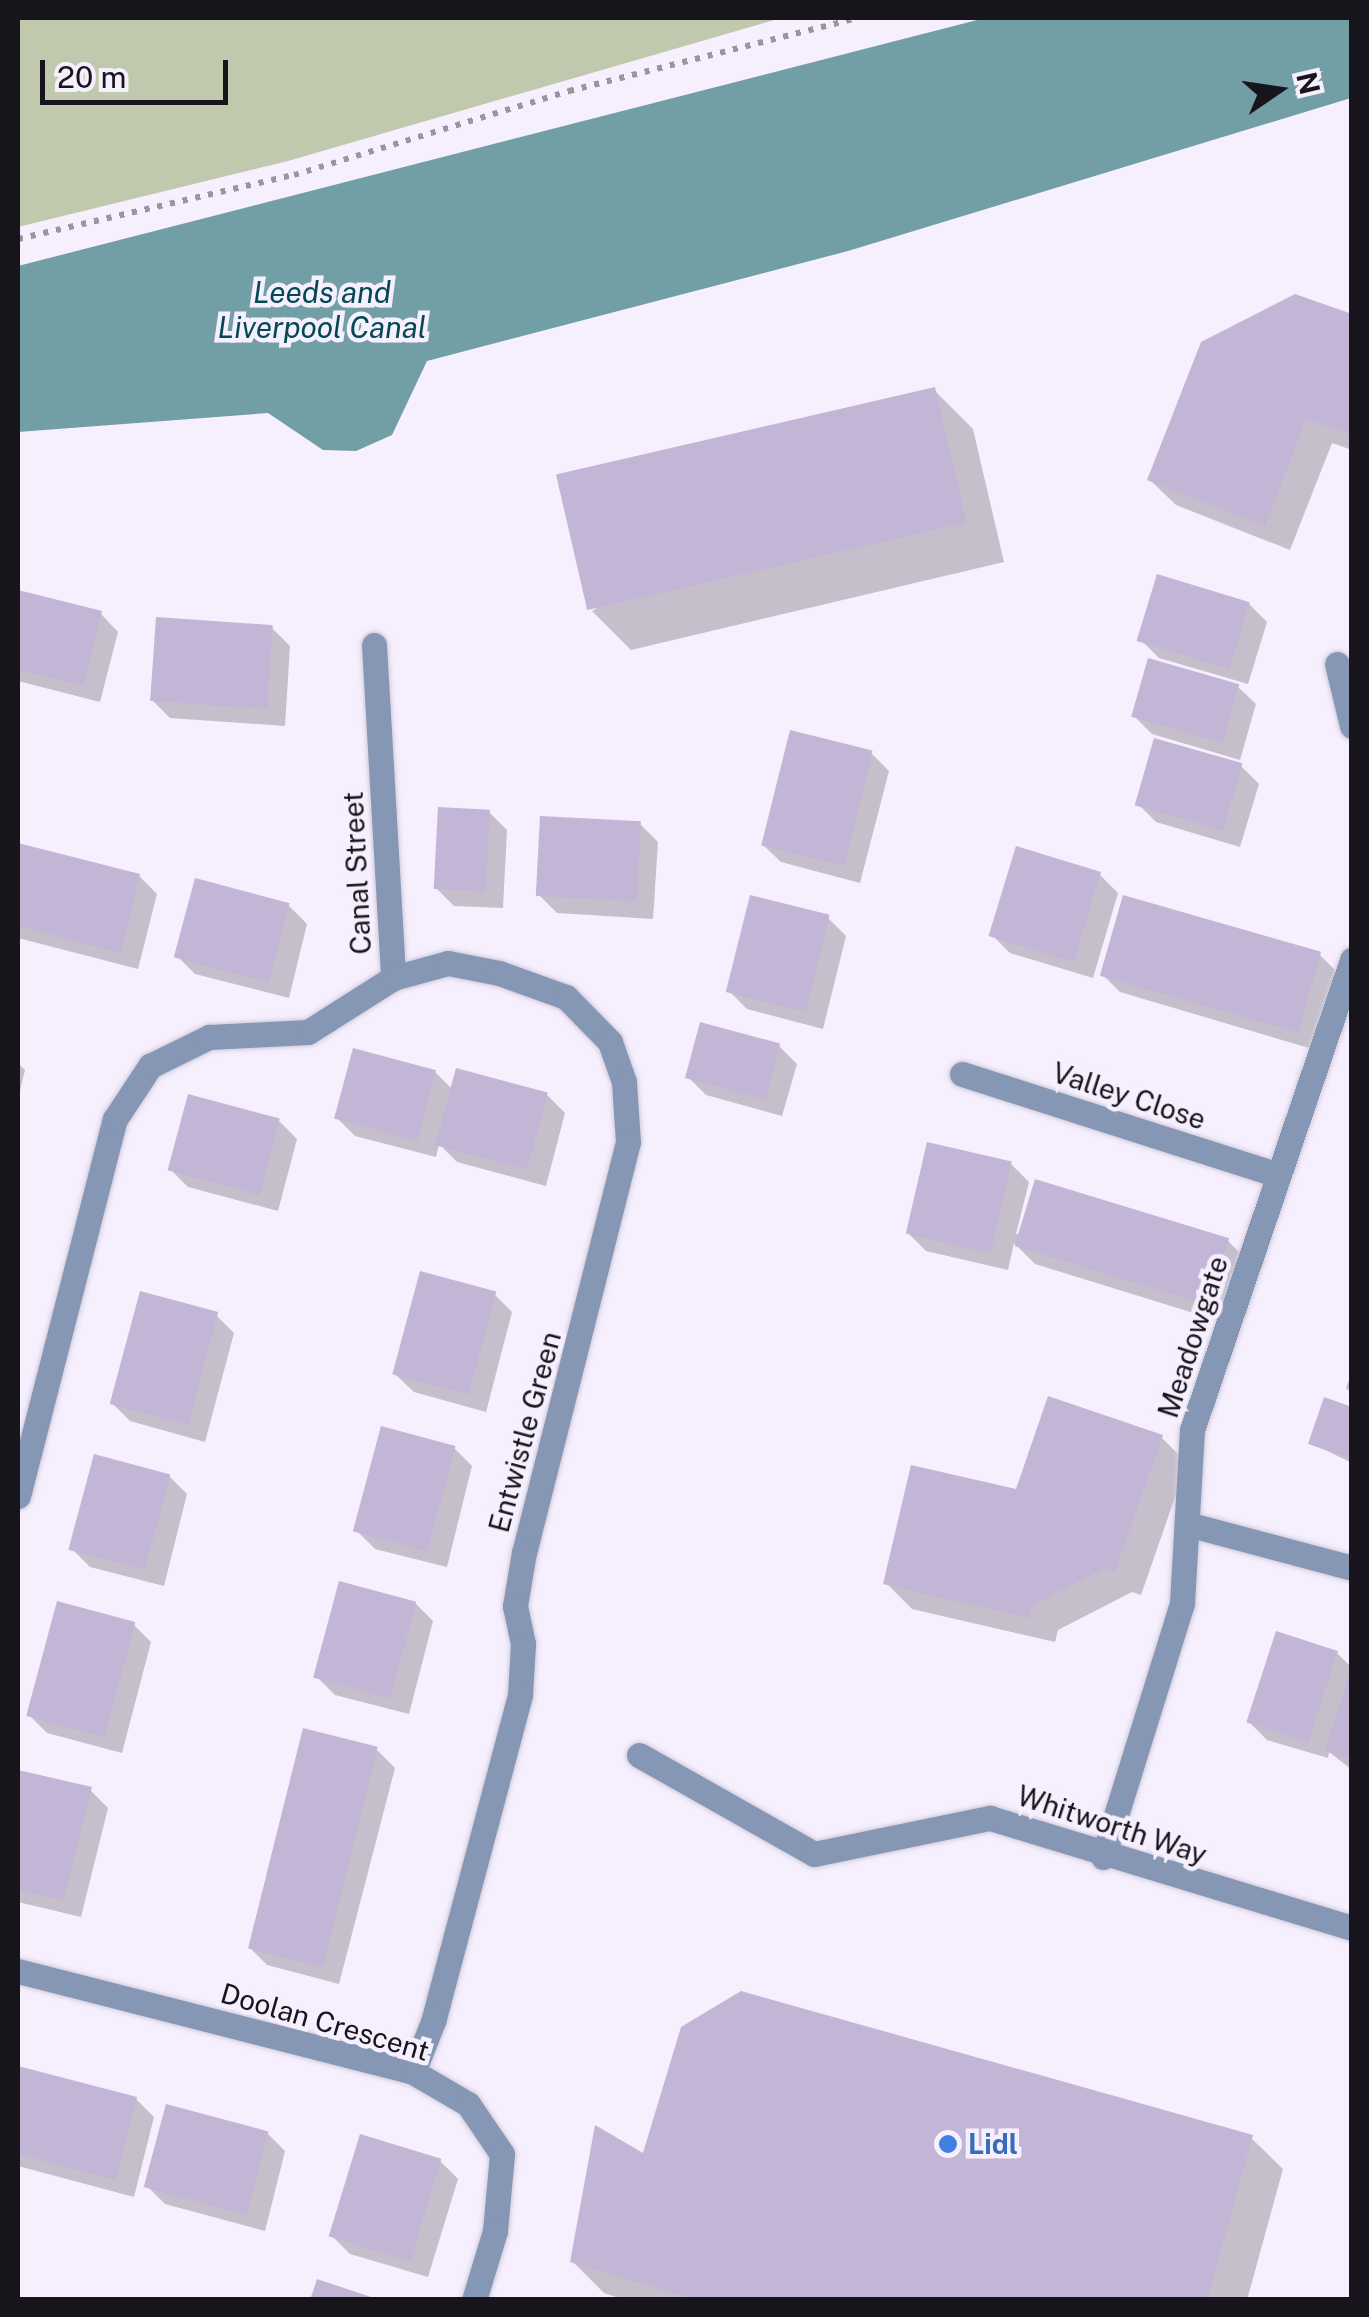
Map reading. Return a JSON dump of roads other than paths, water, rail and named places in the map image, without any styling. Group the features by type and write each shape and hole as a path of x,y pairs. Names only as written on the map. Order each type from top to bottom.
{"street":[{"name":"Canal Street","path":"18,1496 115,1119 150,1066 209,1037 308,1032 393,978 374,645"},
{"path":"1337,664 1352,726"},
{"name":"Meadowgate","path":"1103,1858 1182,1602 1192,1430 1352,959"},
{"name":"Entwistle Green","path":"393,978 448,963 499,972 566,997 610,1042 624,1082 628,1142 524,1552 514,1606 523,1644 520,1696 434,2020 413,2072"},
{"name":"Valley Close","path":"962,1074 1278,1175"},
{"path":"1187,1524 1352,1568"},
{"name":"Whitworth Way","path":"639,1755 814,1854 990,1818 1103,1858 1352,1928"},
{"name":"Doolan Crescent","path":"18,1971 413,2072 468,2104 502,2154 495,2231 474,2300"}],"water":[{"name":"Leeds and Liverpool Canal","path":"985,18 1351,18 1351,98 848,251 427,361 392,435 356,451 323,450 268,413 18,432 18,266"}],"place":[{"name":"Lidl","path":"948,2144"}]}
